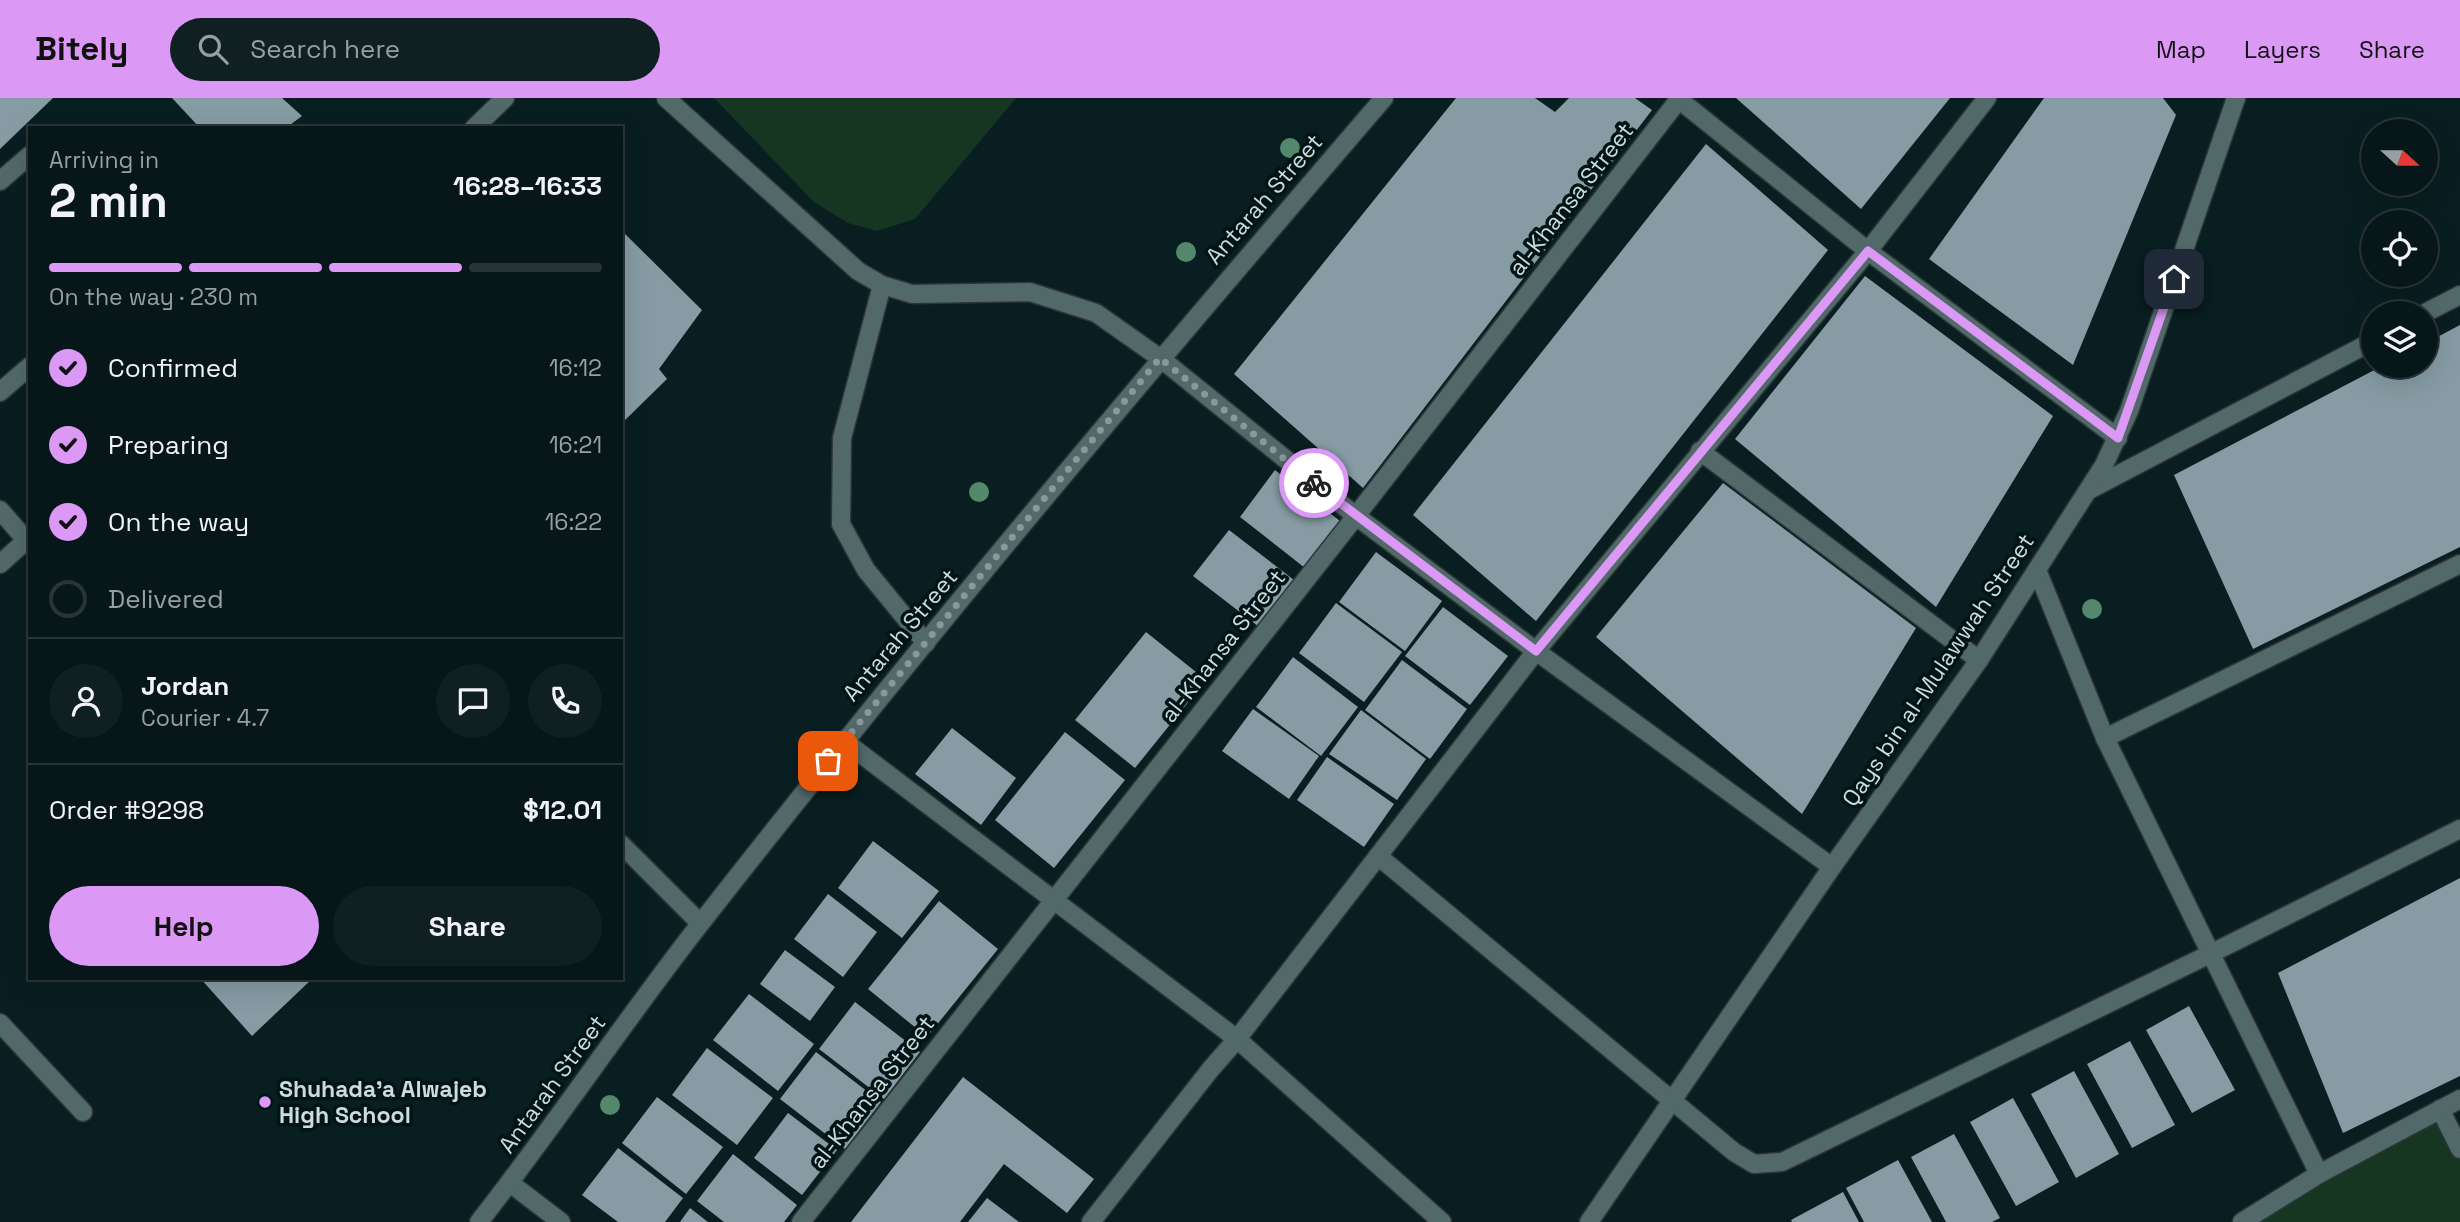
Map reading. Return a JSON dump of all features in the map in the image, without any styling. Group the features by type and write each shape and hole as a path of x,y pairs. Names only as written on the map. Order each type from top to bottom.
{"street":[{"path":"476,126 505,98"},
{"path":"666,98 858,271 882,285 912,294 1030,292 1096,313 1160,358 1356,516 1832,867"},
{"name":"Antarah Street","path":"479,1222 700,923 844,741 1160,358 1384,98"},
{"path":"1679,98 1868,251 2118,438"},
{"name":"al-Khansa Street","path":"801,1222 1356,516 1679,98"},
{"path":"1091,1222 1237,1039 1536,651 1868,251 1987,98"},
{"name":"Qays bin al-Mulawwah Street","path":"1589,1222 1832,867 1979,660 2089,490 2118,438 2236,98"},
{"path":"0,181 28,157"},
{"path":"882,285 842,438 841,524 866,570 926,643"},
{"path":"2438,306 2460,295"},
{"path":"2089,490 2361,347"},
{"path":"0,392 28,368"},
{"path":"1700,451 1979,660"},
{"path":"0,510 28,538 0,564"},
{"path":"2105,738 2460,564"},
{"path":"2037,570 2105,738 2319,1174"},
{"path":"844,741 1237,1039 1442,1222"},
{"path":"1378,856 1734,1152 1754,1164 1782,1162 2460,829"},
{"path":"623,846 700,923"},
{"path":"0,1023 83,1112"},
{"path":"2242,1222 2319,1174 2460,1099"},
{"path":"2440,1109 2460,1149"},
{"path":"510,1183 561,1222"}],"green space":[{"path":"714,98 1016,98 915,219 877,231 848,223 814,202"},
{"path":"2440,1109 2460,1149 2460,1222 2242,1222"}],"building":[{"path":"0,98 53,98 0,149"},
{"path":"172,98 282,98 302,116 289,126 198,126"},
{"path":"1456,98 1535,98 1555,112 1569,98 1635,98 1652,110 1363,488 1234,374"},
{"path":"1736,98 1950,98 1861,209"},
{"path":"2044,98 2163,98 2176,115 2073,365 1929,259"},
{"path":"1706,144 1828,250 1536,621 1413,515"},
{"path":"623,232 702,310 659,369 667,379 623,422"},
{"path":"1865,276 2053,416 1936,607 1735,439"},
{"path":"2460,325 2460,547 2253,649 2174,475 2361,377 2438,378 2438,337"},
{"path":"1275,470 1340,521 1305,568 1240,517"},
{"path":"1723,483 1916,628 1802,814 1596,637"},
{"path":"1229,530 1294,580 1258,626 1193,576"},
{"path":"1376,552 1442,601 1405,651 1339,602"},
{"path":"1336,603 1402,652 1364,702 1299,653"},
{"path":"1443,607 1508,656 1470,705 1405,656"},
{"path":"1146,632 1206,680 1135,768 1075,720"},
{"path":"1293,657 1358,707 1321,756 1256,707"},
{"path":"1402,660 1467,709 1430,759 1365,710"},
{"path":"1253,709 1319,756 1289,799 1222,751"},
{"path":"1361,710 1426,759 1397,800 1329,754"},
{"path":"952,728 1016,778 981,825 915,774"},
{"path":"1065,732 1125,780 1054,868 995,820"},
{"path":"1327,757 1394,804 1364,847 1297,800"},
{"path":"873,841 939,891 902,938 838,888"},
{"path":"2460,878 2460,1076 2343,1133 2278,973"},
{"path":"828,894 877,932 843,977 794,939"},
{"path":"939,901 998,949 927,1037 868,989"},
{"path":"785,950 835,987 810,1021 760,984"},
{"path":"202,980 311,980 252,1036"},
{"path":"749,994 814,1044 778,1091 713,1040"},
{"path":"855,1002 920,1052 884,1099 819,1049"},
{"path":"2189,1006 2235,1090 2192,1113 2146,1030"},
{"path":"2130,1041 2175,1125 2132,1148 2087,1064"},
{"path":"707,1048 773,1098 737,1145 672,1095"},
{"path":"816,1052 881,1102 845,1149 780,1099"},
{"path":"2074,1071 2119,1154 2076,1178 2031,1094"},
{"path":"963,1077 1094,1179 1067,1213 1004,1164 960,1222 851,1222"},
{"path":"657,1097 723,1147 686,1194 622,1143"},
{"path":"2013,1098 2059,1182 2016,1206 1970,1122"},
{"path":"788,1113 837,1150 802,1195 754,1158"},
{"path":"1954,1134 2000,1218 1992,1222 1946,1222 1911,1157"},
{"path":"618,1148 683,1198 665,1222 618,1222 582,1195"},
{"path":"733,1154 797,1205 784,1222 724,1222 697,1201"},
{"path":"1898,1160 1932,1222 1864,1222 1846,1188"},
{"path":"1843,1192 1859,1222 1792,1222 1791,1220"},
{"path":"987,1198 1019,1222 968,1222"},
{"path":"690,1208 708,1222 680,1222"}],"way so far":[{"path":"828,761 1160,358 1314,483"}],"place":[{"name":"Shuhada'a Alwajeb High School","path":"265,1102"}],"route":[{"path":"1314,483 1536,651 1868,251 2118,438 2174,279"}]}
